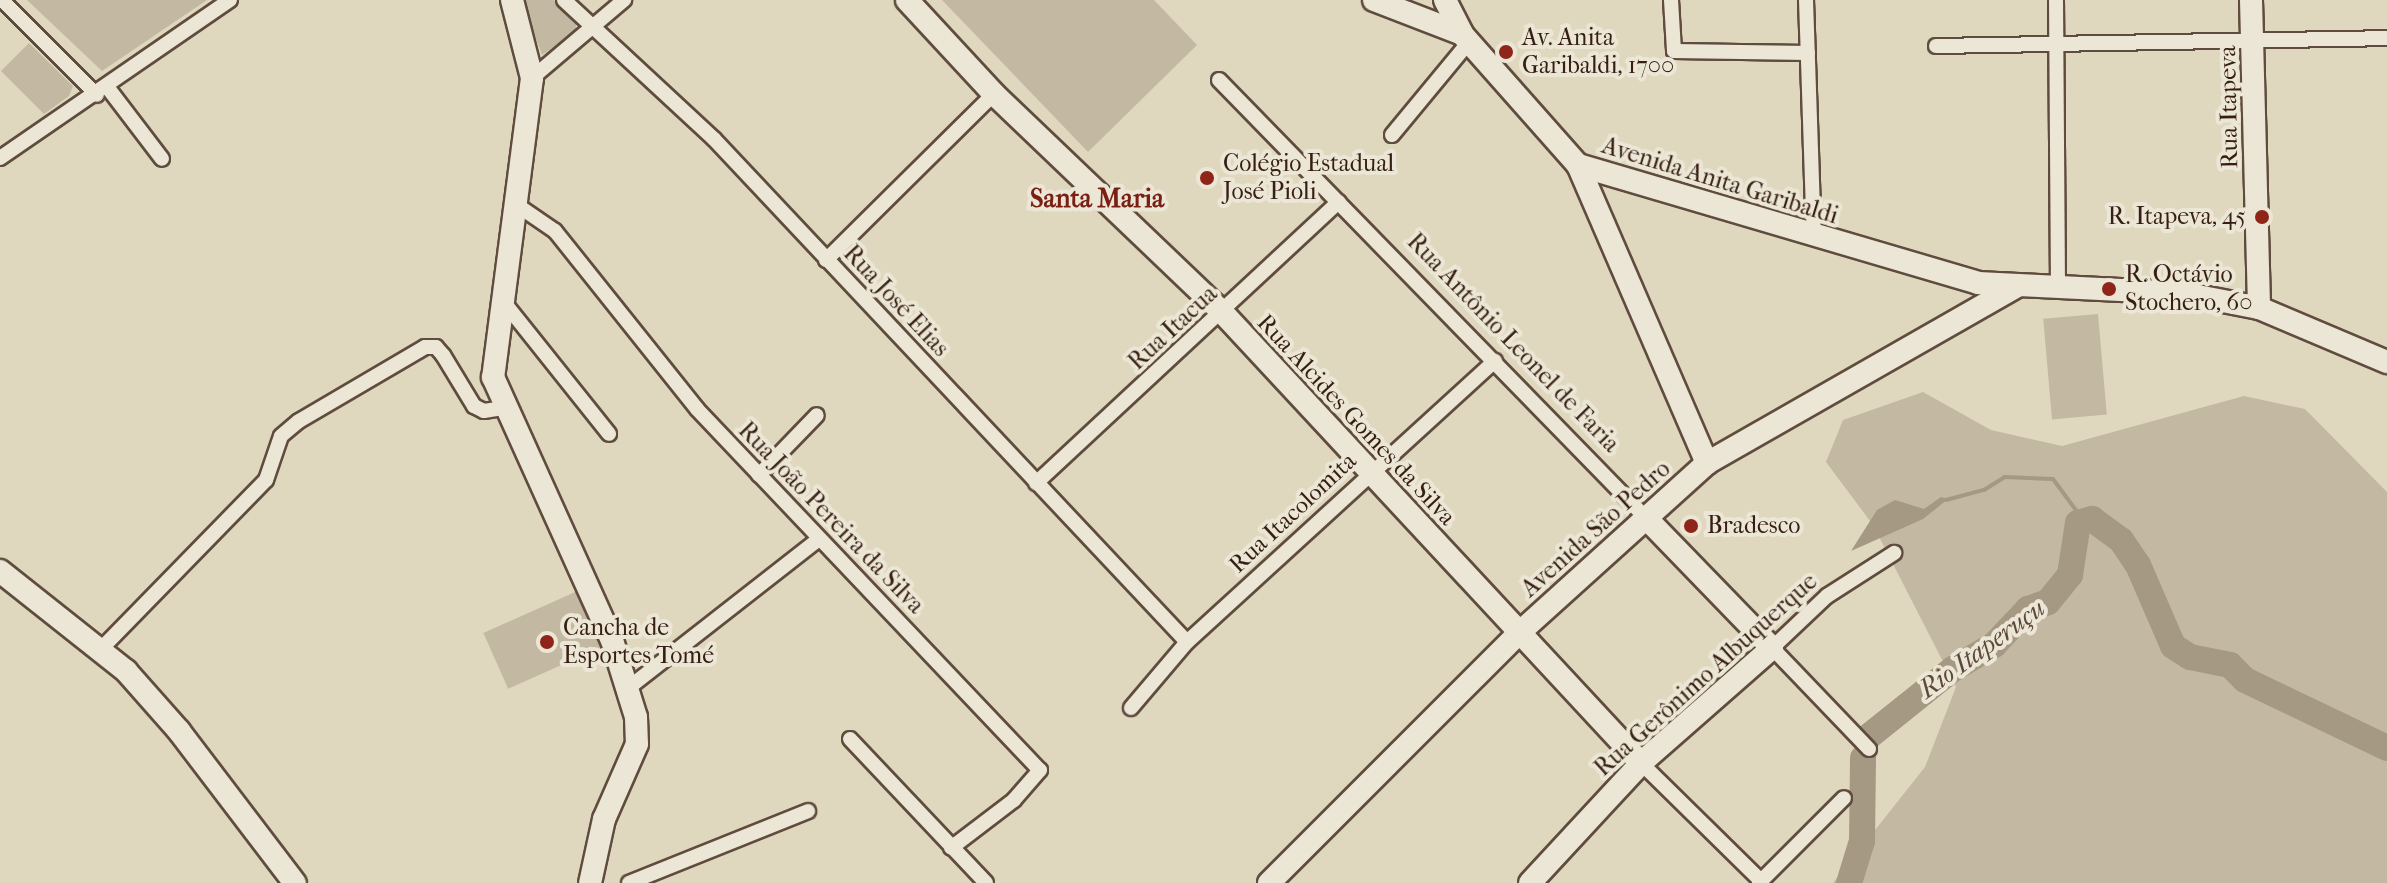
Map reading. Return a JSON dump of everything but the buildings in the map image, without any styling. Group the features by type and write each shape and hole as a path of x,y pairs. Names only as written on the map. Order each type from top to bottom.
{"street":[{"path":"2,0 102,91 162,159"},
{"path":"0,158 102,91 230,0"},
{"path":"512,0 532,78 517,205 492,362 504,408 612,640 627,689 637,744 604,819 590,883"},
{"name":"Rua José Elias","path":"564,0 593,31 714,139 1187,642"},
{"path":"532,78 593,31 624,0"},
{"name":"Rua Alcides Gomes da Silva","path":"907,0 994,94 1222,312 1641,763 1760,882"},
{"name":"Avenida Anita Garibaldi","path":"1374,0 1415,5 1466,38 1578,165 1957,278 2015,287 2058,285 2182,293 2259,308 2387,362"},
{"path":"1392,135 1466,38 1445,0"},
{"path":"1671,0 1674,51 1808,53"},
{"path":"1806,0 1814,236"},
{"path":"2056,0 2058,285"},
{"name":"Rua Itapeva","path":"2251,0 2259,308"},
{"path":"1936,46 2387,38"},
{"name":"Rua Antônio Leonel de Faria","path":"1219,80 1869,749"},
{"path":"826,260 994,94"},
{"path":"1578,165 1707,463"},
{"path":"1600,217 1601,184 1637,182"},
{"name":"Rua Itacua","path":"1036,483 1338,202"},
{"name":"Rua João Pereira da Silva","path":"517,205 555,231 697,409 1040,770 1014,800 951,848"},
{"path":"1957,278 1972,298 1967,316"},
{"name":"Avenida São Pedro","path":"1269,883 1519,633 1648,520 1707,463 2015,287"},
{"path":"503,301 609,434"},
{"path":"101,649 266,480 281,436 299,421 425,347 436,347 443,355 474,406 484,411 504,408"},
{"name":"Rua Itacolomita","path":"1131,708 1187,642 1495,361"},
{"path":"759,475 817,415"},
{"path":"627,689 819,539"},
{"name":"Rua Gerônimo Albuquerque","path":"1530,883 1641,763 1827,596 1894,553"},
{"path":"0,571 101,649 165,714 295,883"},
{"path":"850,739 986,883"},
{"path":"1760,882 1844,798"},
{"path":"629,883 808,811"}],"shaded area":[{"path":"27,0 207,0 102,71"},
{"path":"522,0 554,0 576,23 576,32 542,55"},
{"path":"942,0 1154,0 1197,45 1088,152"},
{"path":"29,43 73,86 69,96 44,114 1,71"},
{"path":"2098,314 2107,415 2052,419 2043,319"},
{"path":"1923,392 1991,430 2062,446 2244,396 2305,409 2387,492 2387,883 1833,883 1925,767 1956,687 1873,525 1826,462 1843,420"},
{"path":"1941,497 1948,499 1923,519 1851,551 1877,510 1895,500 1924,509"},
{"name":"Cancha de Esportes Tomé","path":"582,589 607,645 508,689 483,633"}],"waterway":[{"path":"1946,500 1984,490 2005,477 2053,479 2084,521"},
{"name":"Rio Itaperuçu","path":"1868,737 1953,669 1994,645 2028,609 2048,602 2070,575 2078,523 2092,519 2121,540 2138,565 2173,646 2190,657 2230,665 2245,680 2387,748"},
{"name":"Rio Itaperuçu","path":"1849,883 1862,841 1863,758"}],"place":[{"name":"Av. Anita Garibaldi, 1700","path":"1506,52"},
{"name":"Colégio Estadual José Pioli","path":"1207,178"},
{"name":"R. Itapeva, 45","path":"2262,217"},
{"name":"R. Octávio Stochero, 60","path":"2109,289"},
{"name":"Bradesco","path":"1691,526"},
{"name":"Cancha de Esportes Tomé","path":"547,642"}],"district":[{"name":"Santa Maria","path":"1097,199"}]}
